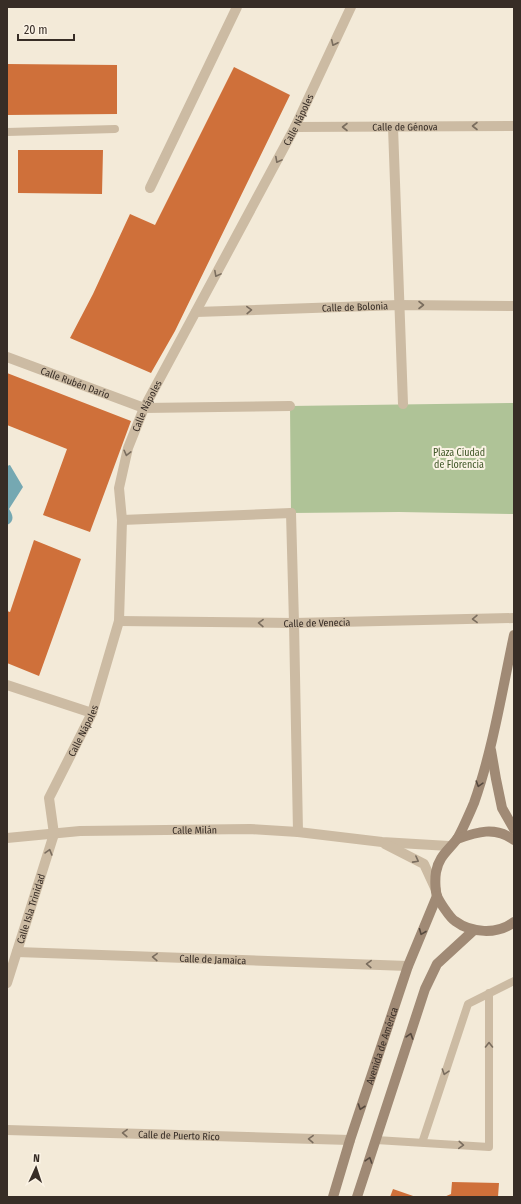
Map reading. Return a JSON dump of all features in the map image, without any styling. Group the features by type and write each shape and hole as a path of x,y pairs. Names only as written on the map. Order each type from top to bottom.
{"main road":[{"path":"514,635 491,746 473,804 457,838 449,846 439,861 436,873 437,893 454,920 474,930 492,931 508,927 514,922"},
{"path":"491,746 502,808 514,829"},
{"path":"457,838 480,831 498,832 514,840"},
{"name":"Avenida de América","path":"333,1197 350,1140 408,966 437,893"},
{"path":"357,1197 425,989 437,964 474,930"}],"street":[{"path":"150,188 237,7"},
{"name":"Calle Nápoles","path":"54,834 49,798 92,713 119,622 122,520 119,488 128,448 144,408 295,127 350,7"},
{"name":"Calle de Génova","path":"295,127 514,126"},
{"path":"393,127 403,404"},
{"name":"Calle de Bolonia","path":"196,312 399,305 514,306"},
{"name":"Calle Rubén Darío","path":"7,357 144,408"},
{"path":"144,408 290,406"},
{"path":"122,520 291,513 298,832"},
{"name":"Calle de Venecia","path":"119,622 294,623 514,618"},
{"path":"7,685 92,713"},
{"name":"Calle Milán","path":"7,838 80,831 250,829 298,832 382,842 449,846"},
{"name":"Calle Isla Trinidad","path":"7,982 54,834"},
{"path":"382,842 424,864 437,893"},
{"name":"Calle de Jamaica","path":"17,952 408,966"},
{"name":"Calle de Puerto Rico","path":"7,1130 350,1140"}],"lane":[{"path":"7,132 115,129"},
{"path":"422,1143 468,1004 514,981"},
{"path":"376,1140 489,1147 489,993"}],"green space":[{"name":"Plaza Ciudad de Florencia","path":"514,403 514,514 399,512 291,513 290,406"}],"water":[{"path":"10,465 23,487 9,509 12,513 12,520 7,525 7,466"}],"building":[{"path":"7,64 117,65 117,114 7,115"},
{"path":"234,67 290,95 175,331 151,373 70,338 93,294 130,214 155,225"},
{"path":"18,150 103,150 102,194 18,193"},
{"path":"7,373 131,421 90,532 43,515 67,449 7,425"},
{"path":"34,540 81,559 39,676 7,663 7,611 10,612"},
{"path":"452,1182 499,1183 498,1197 444,1197 451,1194"},
{"path":"393,1189 416,1197 390,1197"}]}
